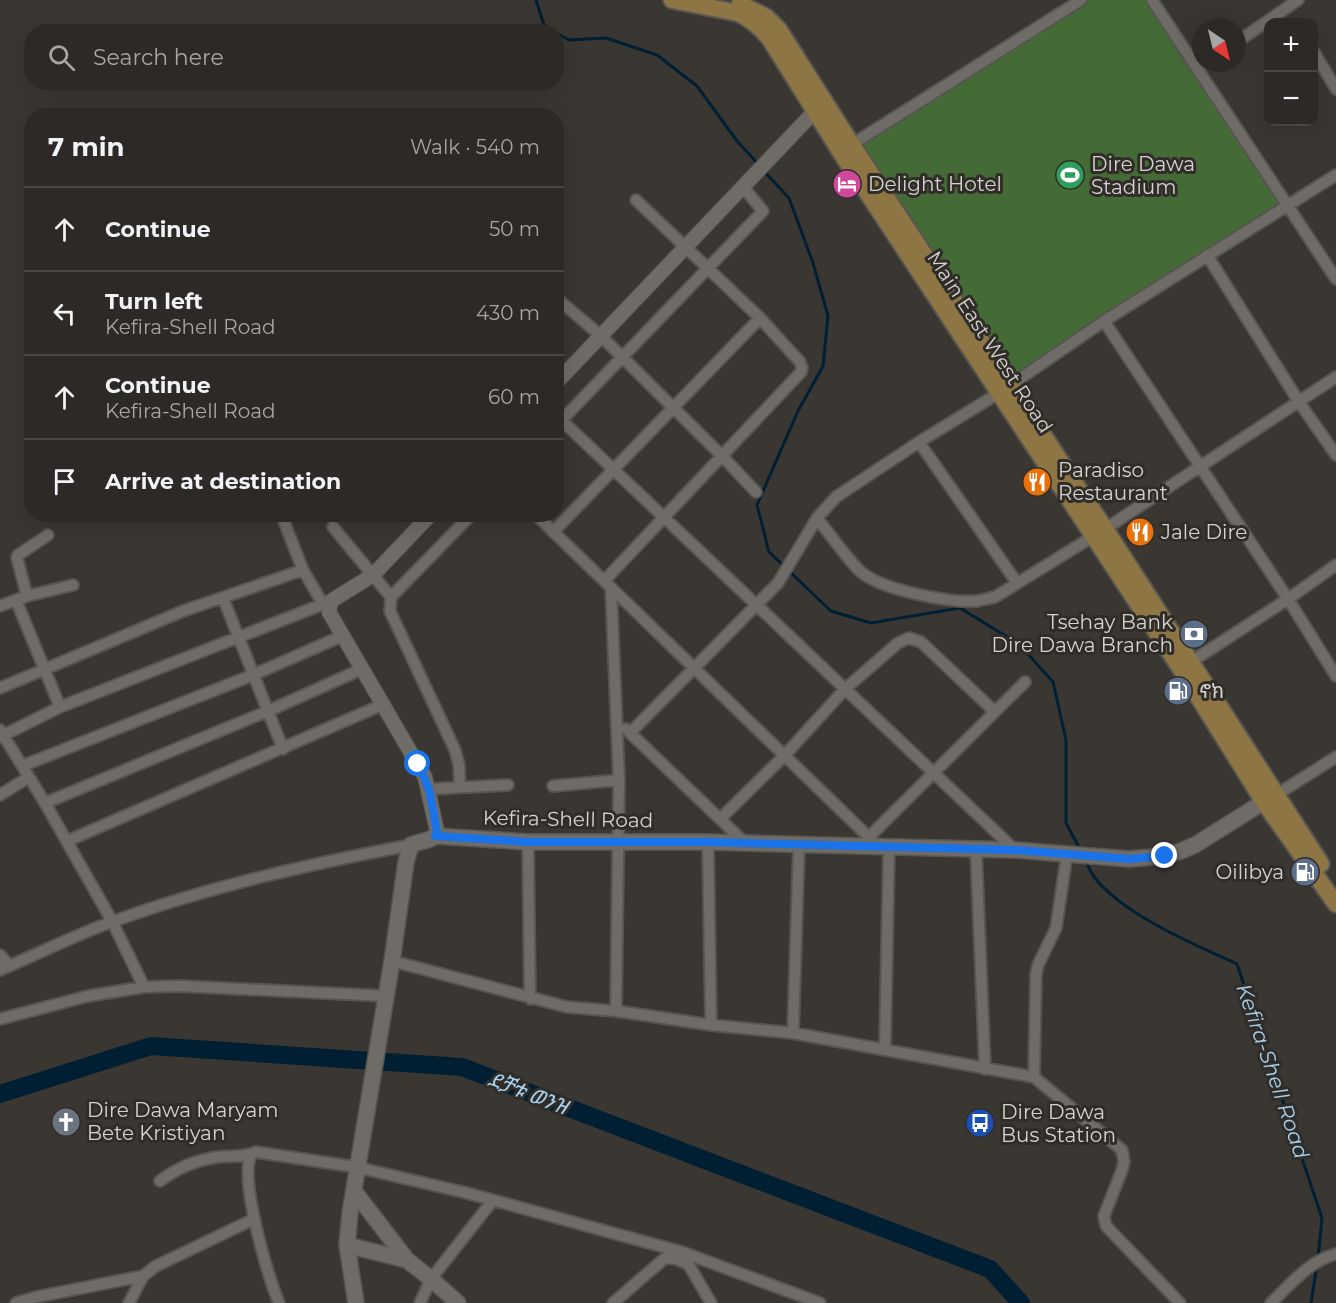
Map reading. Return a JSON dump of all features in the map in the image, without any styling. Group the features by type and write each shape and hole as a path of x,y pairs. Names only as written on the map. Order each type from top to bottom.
{"main road":[{"name":"Main East West Road","path":"673,0 717,0 756,11 773,22 846,148 1336,899"},
{"name":"Main East West Road","path":"673,0 742,6"},
{"name":"Kefira-Shell Road","path":"411,845 429,841 435,836 528,842 879,843 1129,859 1165,856 1195,844 1270,798"},
{"path":"356,1303 347,1245 350,1213 406,862 411,845"},
{"path":"354,1191 407,1260 458,1303"},
{"path":"347,1245 407,1260"}],"street":[{"path":"846,148 1081,0"},
{"path":"1152,0 1192,53"},
{"path":"1246,36 1298,0"},
{"path":"1318,59 1336,89"},
{"path":"1206,72 1336,279"},
{"path":"564,375 821,108"},
{"path":"630,733 778,583 817,518 836,497 1004,389 1104,321 1336,175"},
{"path":"564,415 763,211 743,187"},
{"path":"616,1011 619,780 608,584 664,518 801,372 800,362 760,318 636,200"},
{"path":"1207,255 1299,402 1336,455"},
{"path":"564,304 601,336 756,492"},
{"path":"564,520 760,318"},
{"path":"1104,321 1288,599 1336,676"},
{"path":"817,518 862,572 902,590 944,600 978,601 995,597 1099,533 1336,377"},
{"path":"564,426 1015,850"},
{"path":"919,442 1017,583"},
{"path":"284,522 303,570 327,603 330,617 418,764 429,789 437,831 435,836"},
{"path":"144,987 112,921 45,803 1,734 60,707 327,603 373,575 423,522"},
{"path":"460,787 459,765 455,750 390,611 391,597 464,522"},
{"path":"543,522 879,843"},
{"path":"553,532 562,522"},
{"path":"333,527 391,597"},
{"path":"27,596 18,555 48,535"},
{"path":"1185,665 1288,599 1336,565"},
{"path":"0,688 183,611 303,570"},
{"path":"0,606 27,596 73,585"},
{"path":"224,598 283,749"},
{"path":"16,600 60,707"},
{"path":"22,766 253,675 342,636"},
{"path":"720,819 785,755 845,689 898,644 909,638 921,642 994,711"},
{"path":"45,803 268,711 362,669"},
{"path":"885,1048 879,843 934,774 1024,682"},
{"path":"66,841 384,704"},
{"path":"617,720 744,842"},
{"path":"1270,798 1336,757"},
{"path":"0,795 29,777"},
{"path":"553,786 619,780"},
{"path":"429,789 508,785"},
{"path":"528,842 530,999"},
{"path":"708,842 711,1025"},
{"path":"793,1033 799,844"},
{"path":"0,955 5,968 112,921 230,884 320,862 411,845"},
{"path":"976,849 985,1069"},
{"path":"1034,1077 1036,974 1056,928 1078,855"},
{"path":"392,961 567,1007 793,1033 1034,1077 1122,1150 1124,1162 1104,1216 1106,1226 1180,1303"},
{"path":"0,1020 88,996 144,987 180,986 386,996"},
{"path":"160,1181 192,1163 217,1157 262,1152 356,1167 493,1200 682,1252 820,1303"},
{"path":"251,1155 247,1166 254,1219 277,1302"},
{"path":"420,1303 431,1279 493,1200"},
{"path":"16,1303 143,1276 169,1259 254,1219"},
{"path":"682,1252 711,1303"},
{"path":"1271,1303 1312,1264 1324,1257 1336,1254"},
{"path":"613,1303 665,1258 676,1259 688,1264"},
{"path":"129,1303 143,1276"}],"green space":[{"name":"Dire Dawa Stadium","path":"1081,0 1152,0 1192,60 1192,72 1200,72 1288,205 1010,385 852,145"}],"waterway":[{"name":"Kefira-Shell Road","path":"536,0 544,24"},
{"name":"Kefira-Shell Road","path":"564,37 569,40 606,38 657,55 697,86 737,141 759,165"},
{"name":"Kefira-Shell Road","path":"763,170 789,198 813,263 828,316 823,366 798,411 757,505 769,552 831,611 871,623 960,608 1019,644 1053,682 1066,740 1066,823 1081,851"},
{"name":"Kefira-Shell Road","path":"1086,862 1095,878 1124,904 1161,928 1237,964 1322,1218 1318,1258"},
{"name":"ደቻቱ ወንዝ","path":"0,1094 151,1046 462,1067 990,1269 1021,1303"},
{"name":"Kefira-Shell Road","path":"1311,1303 1317,1265"}],"place":[{"name":"Dire Dawa Stadium","path":"1070,175"},
{"name":"Delight Hotel","path":"847,184"},
{"name":"Paradiso Restaurant","path":"1037,482"},
{"name":"Jale Dire","path":"1140,532"},
{"name":"Tsehay Bank Dire Dawa Branch","path":"1194,634"},
{"name":"ኖክ","path":"1178,691"},
{"name":"Oilibya","path":"1305,872"},
{"name":"Dire Dawa Maryam Bete Kristiyan","path":"66,1122"},
{"name":"Dire Dawa Bus Station","path":"980,1123"}],"route":[{"path":"418,764 429,789 437,831 435,836 528,842 708,842 1015,850 1129,859 1165,856"}]}
